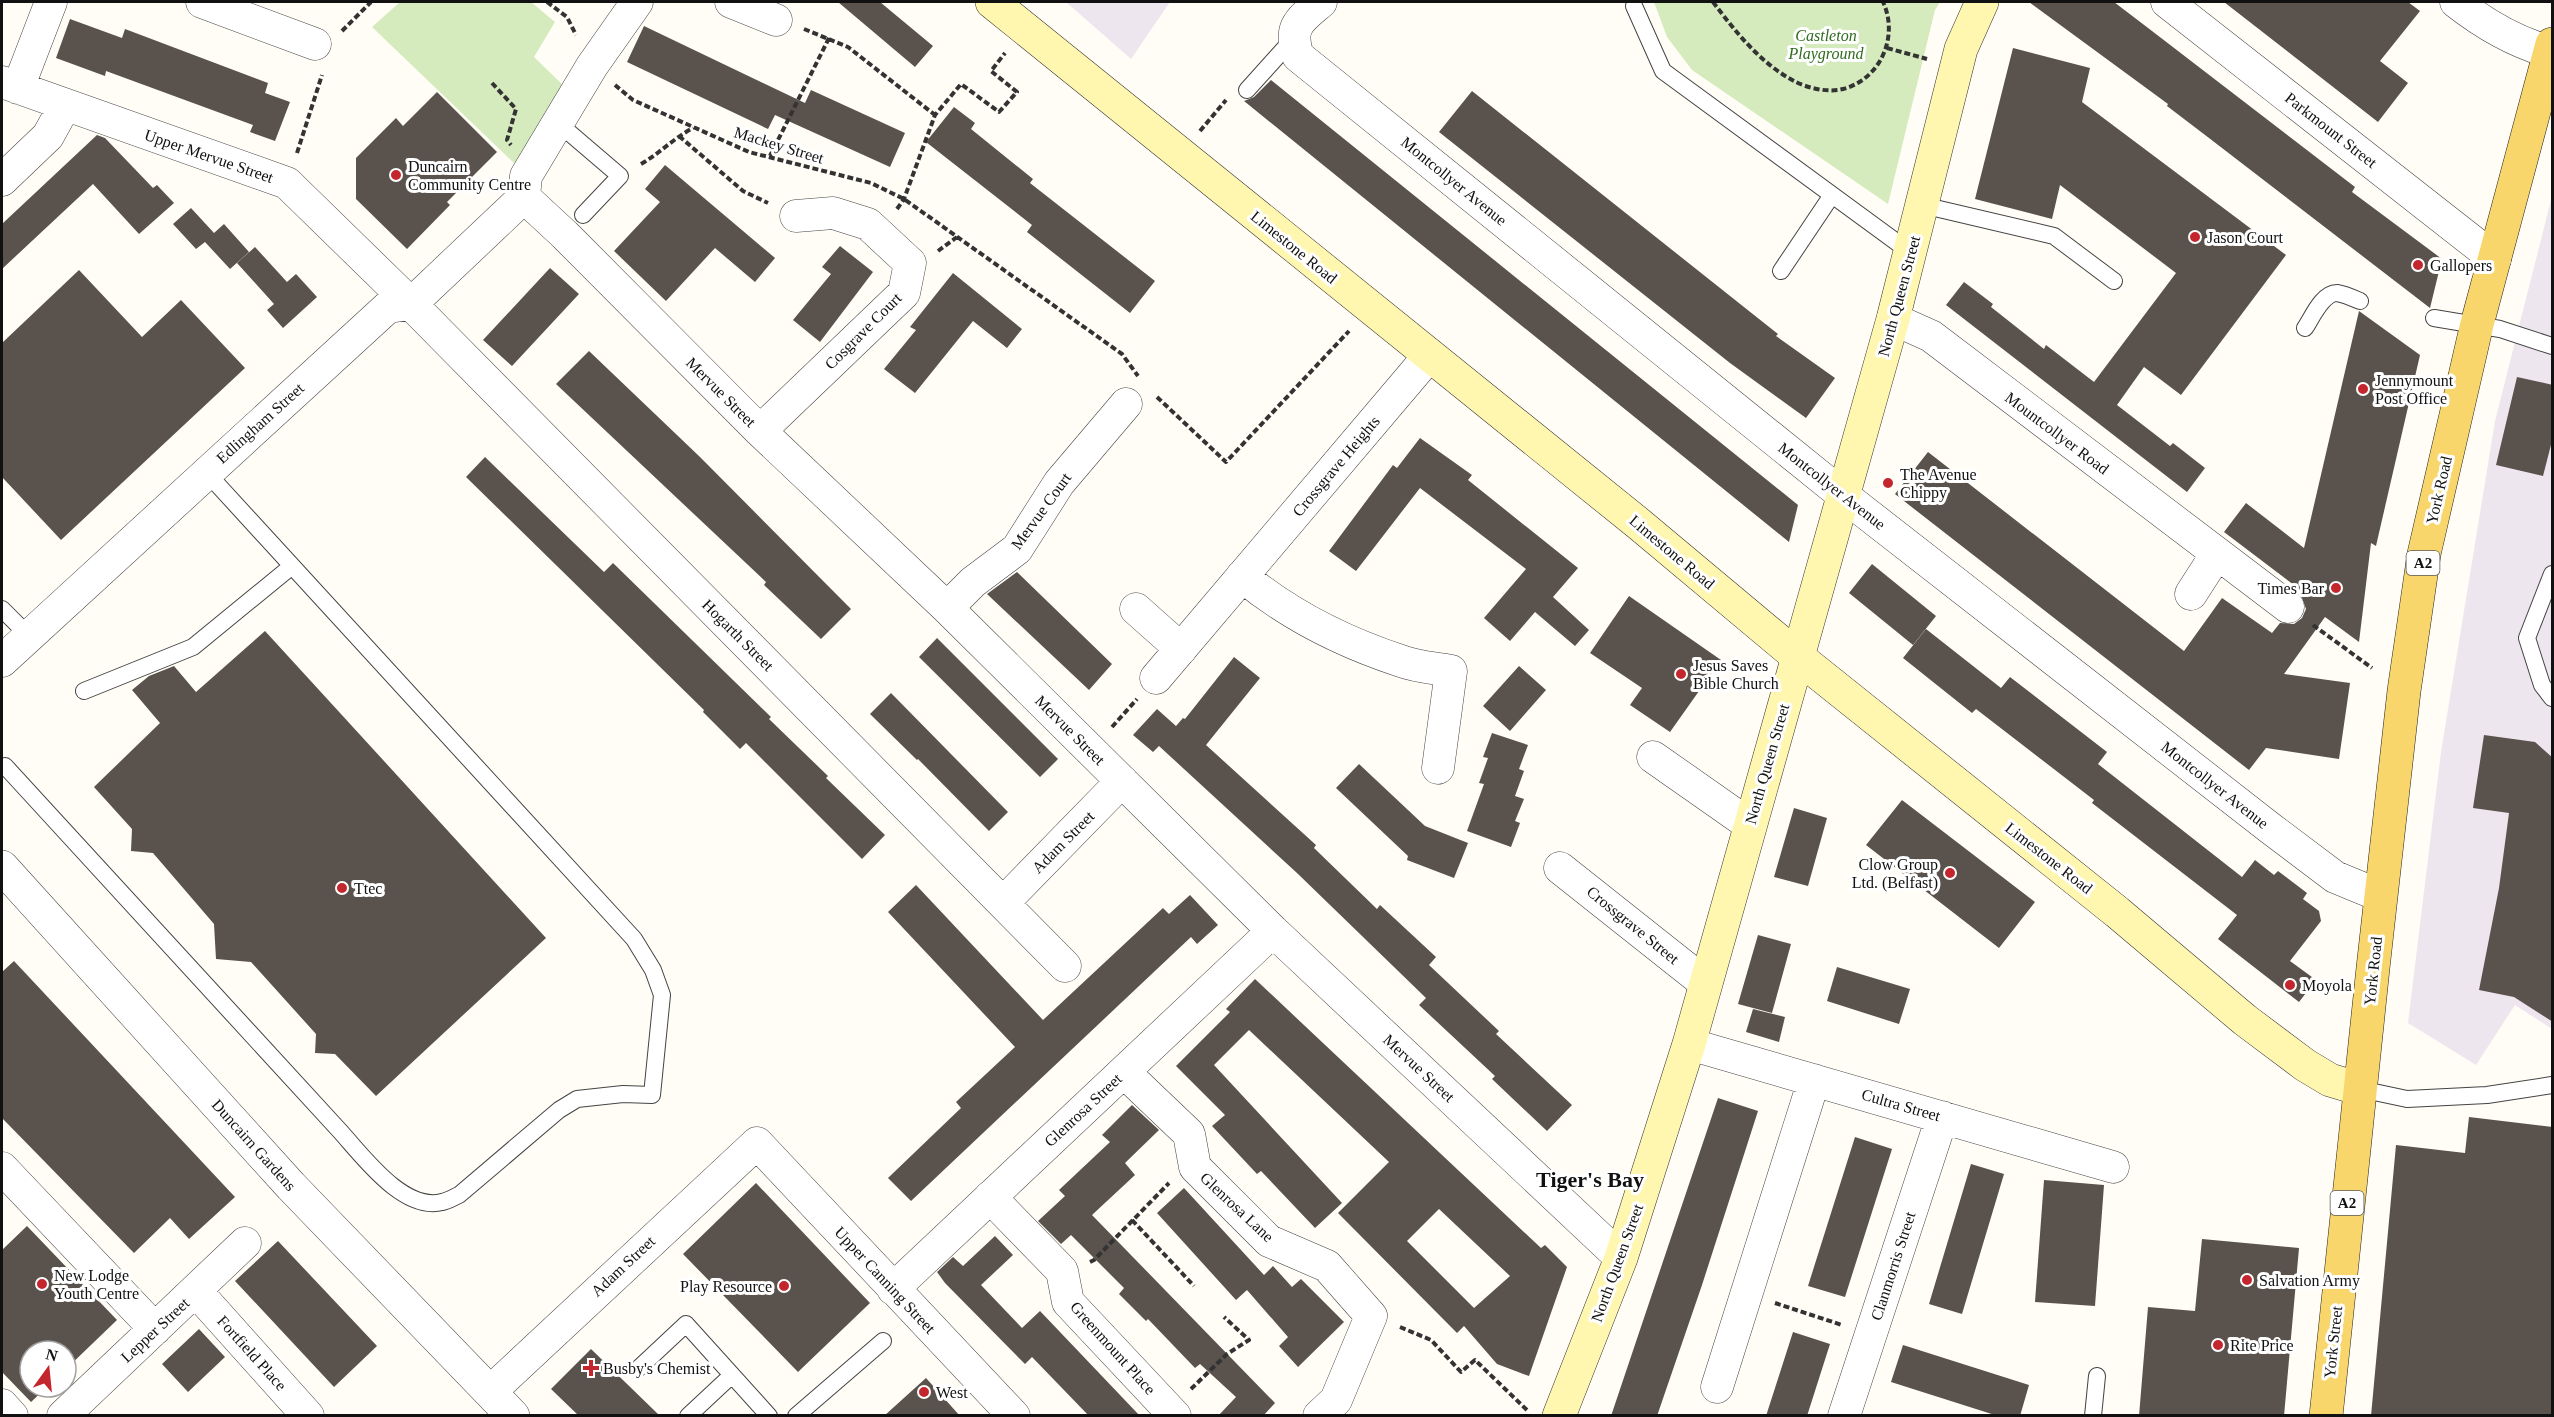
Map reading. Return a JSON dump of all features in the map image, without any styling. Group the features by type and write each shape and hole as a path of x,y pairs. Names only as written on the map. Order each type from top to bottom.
{"main road":[{"name":"Limestone Road","path":"992,2 1429,357 1639,524 1798,657 2117,912 2252,1026 2330,1080 2360,1089"},
{"name":"North Queen Street","path":"1559,1416 1621,1258 1689,1044 1893,319 1961,49 1982,2"},
{"name":"York Road","path":"2360,1089 2404,691 2424,554 2477,324 2551,48"},
{"name":"York Street","path":"2326,1416 2360,1089"}],"street":[{"path":"10,85 51,2"},
{"path":"202,2 326,49"},
{"path":"524,197 526,176 592,66 637,2"},
{"path":"731,2 776,20"},
{"path":"1295,48 1297,23 1321,2"},
{"name":"Parkmount Street","path":"2167,2 2495,258"},
{"path":"2456,2 2478,19 2526,45 2551,48"},
{"name":"Montcollyer Avenue","path":"1295,48 1844,496 2335,877 2381,896"},
{"name":"Upper Mervue Street","path":"10,85 287,183 411,304"},
{"path":"2,180 48,136 65,105"},
{"name":"Edlingham Street","path":"2,661 388,307 411,304 524,197"},
{"name":"Mervue Street","path":"524,197 565,235 760,431 947,608 1273,931 1621,1258"},
{"name":"Cosgrave Court","path":"760,431 904,293 910,263 868,224 833,213 796,216"},
{"name":"Hogarth Street","path":"411,304 1065,966"},
{"name":"Mountcollyer Road","path":"1893,319 1931,336 2216,555 2288,607"},
{"name":"Crossgrave Heights","path":"1155,678 1429,357"},
{"name":"Mervue Court","path":"947,608 973,582 1017,549 1059,483 1140,393"},
{"path":"2191,594 2216,555"},
{"path":"1242,576 1273,602 1316,626 1402,662 1451,671 1438,768"},
{"path":"1136,609 1181,649"},
{"path":"1653,757 1750,825"},
{"name":"Adam Street","path":"1003,903 1122,781"},
{"name":"Duncairn Gardens","path":"2,867 291,1185 513,1416"},
{"name":"Crossgrave Street","path":"1560,868 1705,983"},
{"name":"Glenrosa Street","path":"893,1289 1273,931"},
{"name":"Cultra Street","path":"1689,1044 2113,1167"},
{"name":"Glenrosa Lane","path":"1124,1072 1189,1134 1195,1167 1269,1240 1327,1266 1371,1316"},
{"path":"1717,1387 1814,1080"},
{"name":"Clanmorris Street","path":"1850,1414 1871,1334 1942,1117"},
{"name":"Adam Street","path":"491,1391 757,1143"},
{"name":"Upper Canning Street","path":"757,1143 1014,1416"},
{"path":"2,1168 155,1329"},
{"path":"990,1197 1062,1271"},
{"name":"Lepper Street","path":"63,1416 245,1243"},
{"name":"Greenmount Place","path":"1062,1271 1068,1302 1172,1412"},
{"name":"Fortfield Place","path":"196,1291 308,1416"},
{"path":"1319,1416 1336,1400 1371,1316"},
{"path":"2,1405 12,1416"}],"lane":[{"path":"1634,6 1663,71 1910,252"},
{"path":"1247,90 1295,48"},
{"path":"558,123 620,176 583,215"},
{"path":"1781,271 1832,195"},
{"path":"1922,205 2054,236 2114,281"},
{"path":"2305,328 2325,298 2330,295 2337,293 2360,301"},
{"path":"2434,318 2477,324 2553,346"},
{"path":"5,766 346,1139 395,1189 417,1201 440,1203 459,1195 559,1110 577,1099 623,1094 652,1095 662,995 653,970 634,939 206,472"},
{"path":"84,691 193,647 292,566"},
{"path":"2553,574 2527,638 2542,685 2553,698"},
{"path":"2,609 29,636"},
{"path":"2360,1089 2407,1099 2487,1095 2553,1084"},
{"path":"639,1368 686,1324 769,1416"},
{"path":"796,1416 883,1341"},
{"path":"688,1416 732,1375"},
{"path":"2093,1416 2097,1376"}],"path":[{"path":"287,183 326,49 371,2"},
{"path":"547,2 567,17 592,66"},
{"path":"1713,2 1735,31 1777,70 1796,82 1824,90 1842,90 1863,79 1881,60 1887,48 1889,22 1888,11 1883,2"},
{"path":"776,20 848,46 935,115"},
{"path":"904,199 935,115 961,84 999,112 1017,92 991,70 1025,28"},
{"path":"770,156 829,38"},
{"path":"1887,48 1957,67"},
{"name":"Mackey Street","path":"592,66 633,100 749,152 871,183 904,199 1122,354 1140,393 1226,462 1370,309"},
{"path":"492,83 516,109 507,140 532,167"},
{"path":"1180,155 1229,96 1247,90"},
{"path":"620,176 662,152 679,136 694,127"},
{"path":"679,136 743,190 796,216"},
{"path":"2288,607 2372,668"},
{"path":"1091,750 1155,678"},
{"path":"1062,1271 1094,1260 1178,1174 1195,1167"},
{"path":"1132,1220 1194,1286"},
{"path":"1746,1293 1871,1334"},
{"path":"1371,1316 1431,1340 1461,1372 1475,1360 1533,1416"},
{"path":"1172,1412 1227,1354 1249,1340 1224,1317"}],"shaded area":[{"path":"1066,2 1170,2 1131,59"},
{"path":"2552,196 2552,1029 2515,1005 2476,1065 2408,1023 2441,752 2495,421"}],"green space":[{"path":"400,2 531,2 555,22 534,57 566,88 539,136 514,163 372,27"},
{"name":"Castleton Playground","path":"1654,2 1940,2 1935,10 1888,204 1692,70 1667,37"}],"building":[{"path":"838,2 880,2 933,46 915,67"},
{"path":"2029,2 2114,2 2355,187 2352,192 2442,259 2430,308 2167,106 2168,104"},
{"path":"2224,2 2408,2 2420,11 2380,61 2408,83 2378,122"},
{"path":"70,19 122,38 125,29 268,83 265,93 290,102 275,141 250,132 253,125 106,71 105,76 56,58"},
{"path":"644,26 805,103 811,90 905,133 890,167 775,115 768,129 627,62"},
{"name":"Jason Court","path":"2013,48 2090,68 2082,102 2286,255 2181,395 2144,367 2117,405 2170,446 2173,443 2205,468 2187,492 1946,305 1964,282 1993,304 1991,307 2044,349 2046,345 2094,382 2176,273 2060,185 2052,219 1975,199"},
{"path":"1271,80 1798,505 1789,542 1244,101 1254,97"},
{"path":"1472,91 1778,334 1776,336 1835,378 1806,418 1730,363 1439,132"},
{"name":"Duncairn Community Centre","path":"437,92 497,152 447,202 450,205 407,249 356,199 356,158 396,118 403,126"},
{"path":"954,107 975,123 971,129 1033,179 1030,183 1155,281 1130,313 1027,232 1032,225 926,142"},
{"path":"97,135 105,138 153,188 157,185 174,203 139,234 93,184 2,269 2,224"},
{"path":"665,165 775,258 755,282 715,248 666,301 614,251 660,202 645,189"},
{"path":"191,208 214,233 224,224 249,252 230,269 205,242 196,249 173,224"},
{"path":"840,246 873,272 820,342 793,320 831,274 822,267"},
{"path":"255,247 287,282 296,274 317,297 283,328 267,310 274,304 237,263"},
{"path":"550,268 579,294 512,366 483,340"},
{"path":"79,270 142,337 181,300 245,368 61,540 2,477 2,343"},
{"path":"953,273 1022,329 1007,348 973,321 915,393 884,369 916,330 910,327"},
{"path":"2359,311 2420,355 2376,546 2371,543 2359,642 2325,617 2284,674 2350,683 2339,759 2266,748 2249,770 1895,494 1928,452 2184,651 2222,598 2272,633 2280,623 2294,624 2302,618 2306,609 2301,595 2303,592 2224,532 2246,503 2304,548"},
{"path":"589,351 700,457 851,609 821,639 764,585 766,582 556,384"},
{"path":"2517,377 2553,385 2553,437 2543,476 2496,465"},
{"path":"1420,438 1472,475 1468,480 1578,568 1553,597 1589,630 1575,646 1535,612 1510,641 1484,618 1526,569 1420,488 1356,571 1329,551 1393,465 1397,468"},
{"path":"485,457 604,572 613,563 771,717 769,719 828,776 826,778 885,835 862,859 746,743 740,749 703,712 704,710 466,477"},
{"path":"1872,564 1936,616 1913,645 1849,593"},
{"path":"1017,572 1112,664 1089,690 987,594"},
{"path":"1629,596 1721,660 1670,732 1630,705 1642,688 1590,653"},
{"path":"1926,629 2001,688 2010,677 2107,752 2098,764 2242,877 2255,860 2274,875 2278,871 2307,893 2303,899 2319,911 2321,921 2290,961 2316,980 2299,1002 2218,939 2237,915 2092,803 2094,800 1976,709 1972,713 1903,658"},
{"name":"Ttec","path":"265,631 546,938 376,1096 335,1054 315,1053 316,1034 251,962 216,959 214,924 153,853 131,851 132,829 94,787 160,723 132,690 149,676 174,666 196,692"},
{"path":"937,638 1058,759 1040,777 919,657"},
{"path":"1234,657 1260,678 1206,745 1316,845 1314,848 1377,909 1380,905 1436,957 1429,965 1499,1031 1496,1034 1572,1105 1547,1131 1492,1079 1495,1076 1419,1005 1426,998 1297,873 1159,746 1153,752 1133,735 1157,709 1176,726 1183,718 1185,719"},
{"path":"1519,666 1546,690 1510,731 1483,706"},
{"path":"891,693 1008,812 989,831 870,714"},
{"path":"1492,733 1528,745 1519,769 1524,771 1515,796 1524,799 1515,821 1520,823 1511,847 1467,831 1484,784 1479,783 1488,758 1483,757"},
{"path":"2484,735 2535,742 2553,758 2553,1022 2514,997 2479,990 2499,888 2509,813 2473,808"},
{"path":"1359,764 1425,826 1468,843 1454,878 1407,860 1408,856 1336,788"},
{"name":"Clow Group Ltd. (Belfast)","path":"1902,800 2035,902 1999,948 1866,845"},
{"path":"1794,808 1827,818 1808,886 1774,877"},
{"path":"916,885 1043,1020 1163,908 1169,914 1190,895 1218,925 1197,944 1191,937 911,1201 888,1178 961,1108 956,1102 1015,1047 888,912"},
{"path":"1758,935 1791,944 1772,1013 1738,1004"},
{"path":"14,961 235,1197 189,1239 170,1218 134,1253 2,1118 2,972"},
{"path":"1837,967 1910,989 1899,1024 1827,1001"},
{"path":"1255,979 1541,1248 1545,1245 1567,1267 1529,1376 1497,1364 1464,1326 1457,1333 1338,1213 1389,1162 1249,1030 1214,1065 1342,1203 1315,1228 1261,1171 1257,1174 1212,1126 1225,1115 1176,1066 1230,1012 1226,1009","holes":["1439,1209 1510,1276 1474,1308 1407,1241"]},
{"path":"1753,1009 1785,1017 1779,1042 1746,1032"},
{"path":"1718,1098 1758,1111 1702,1285 1657,1416 1611,1416"},
{"path":"1132,1105 1159,1130 1125,1163 1135,1175 1092,1215 1275,1403 1263,1416 1218,1416 1236,1397 1200,1364 1195,1368 1148,1319 1146,1321 1119,1294 1124,1288 1071,1235 1061,1244 1038,1221 1065,1196 1059,1190 1110,1142 1102,1135"},
{"path":"2469,1117 2553,1127 2553,1416 2371,1416 2396,1145 2465,1153"},
{"path":"1855,1137 1892,1149 1845,1297 1808,1286"},
{"path":"1971,1164 2004,1174 1962,1314 1929,1304"},
{"path":"2044,1180 2104,1185 2095,1306 2035,1302"},
{"name":"Play Resource","path":"756,1183 870,1303 798,1372 683,1254"},
{"path":"1184,1188 1264,1275 1273,1266 1292,1287 1301,1279 1344,1322 1298,1367 1279,1346 1288,1337 1247,1290 1236,1300 1157,1213"},
{"name":"New Lodge Youth Centre","path":"27,1226 117,1320 78,1357 78,1339 18,1339 18,1389 2,1372 2,1250"},
{"path":"995,1236 1013,1255 981,1285 1022,1328 1040,1311 1140,1416 1089,1416 1032,1357 1025,1364 945,1283 937,1272 953,1257 963,1266"},
{"name":"Rite Price","path":"2202,1239 2299,1248 2284,1416 2139,1416 2148,1307 2195,1311"},
{"path":"278,1241 377,1346 334,1387 235,1281"},
{"path":"199,1329 225,1357 188,1392 162,1364"},
{"path":"1793,1332 1830,1344 1807,1416 1766,1416"},
{"path":"1903,1345 2029,1385 2020,1416 1998,1416 1891,1382"},
{"name":"Busby's Chemist","path":"591,1349 660,1416 579,1416 551,1389"},
{"name":"West","path":"926,1378 960,1416 884,1416"}],"place":[{"name":"Duncairn Community Centre","path":"396,175"},
{"name":"Jason Court","path":"2195,237"},
{"name":"Gallopers","path":"2418,265"},
{"name":"Jennymount Post Office","path":"2363,389"},
{"name":"The Avenue Chippy","path":"1888,483"},
{"name":"Times Bar","path":"2336,588"},
{"name":"Jesus Saves Bible Church","path":"1681,674"},
{"name":"Clow Group Ltd. (Belfast)","path":"1950,873"},
{"name":"Ttec","path":"342,888"},
{"name":"Moyola","path":"2290,985"},
{"name":"Salvation Army","path":"2247,1280"},
{"name":"New Lodge Youth Centre","path":"42,1284"},
{"name":"Play Resource","path":"784,1286"},
{"name":"Rite Price","path":"2218,1345"},
{"name":"Busby's Chemist","path":"591,1368"},
{"name":"West","path":"924,1392"}],"district":[{"name":"Tiger's Bay","path":"1590,1179"}]}
